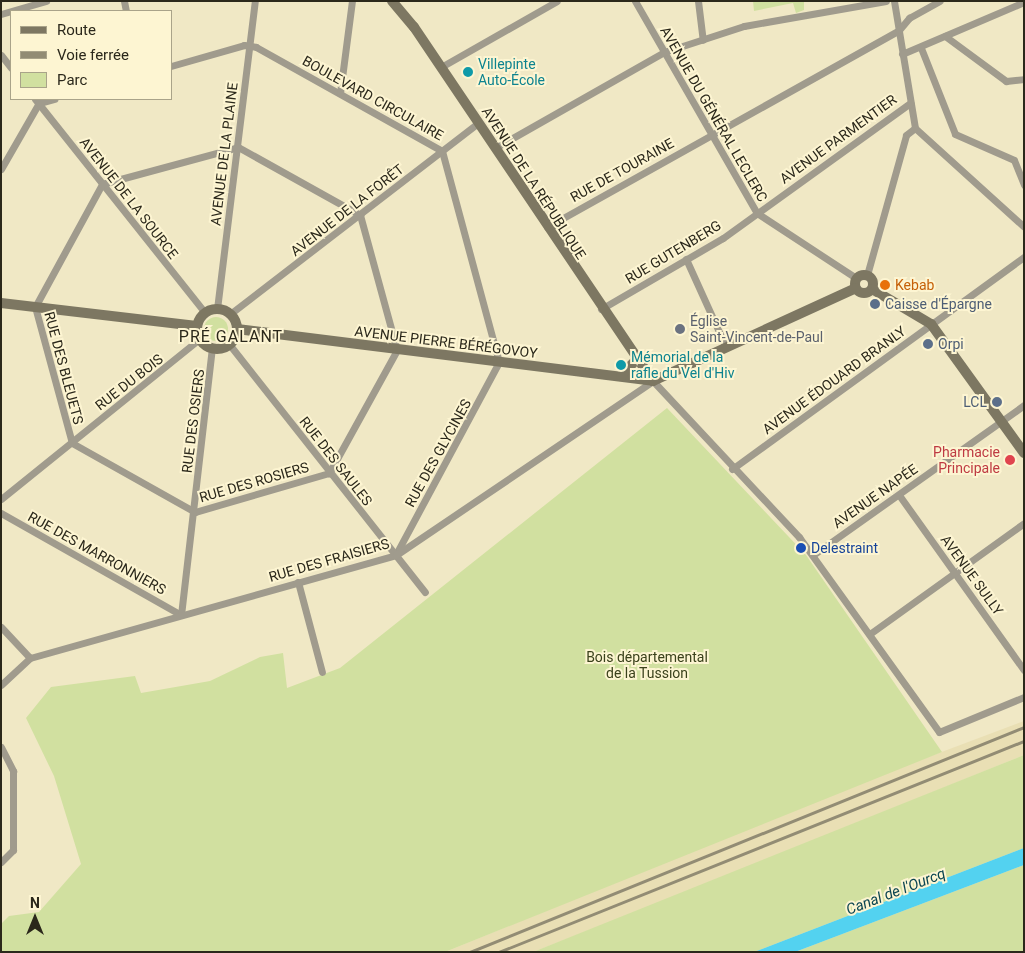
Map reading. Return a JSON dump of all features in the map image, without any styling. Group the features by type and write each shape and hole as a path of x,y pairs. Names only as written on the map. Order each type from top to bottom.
{"street":[{"path":"14,1 16,10 46,1"},
{"name":"AVENUE DE LA PLAINE","path":"217,309 255,1"},
{"path":"340,93 352,1"},
{"name":"AVENUE DE LA RÉPUBLIQUE","path":"392,1 441,67 601,309 652,381"},
{"path":"441,67 557,1"},
{"name":"AVENUE DU GÉNÉRAL LECLERC","path":"635,1 757,213 860,280"},
{"path":"698,1 703,40"},
{"path":"495,148 664,52 744,26 886,1"},
{"path":"894,1 915,128 1024,227"},
{"name":"RUE DE TOURAINE","path":"547,227 899,30 909,18 940,1"},
{"path":"902,54 921,48 1024,2"},
{"path":"945,36 1006,81 1024,79"},
{"path":"172,66 250,45"},
{"name":"BOULEVARD CIRCULAIRE","path":"250,45 442,150 499,362"},
{"path":"921,48 955,134 1014,160 1024,185"},
{"path":"1,55 10,67"},
{"path":"2,167 37,101"},
{"name":"AVENUE DE LA SOURCE","path":"37,101 205,313"},
{"name":"AVENUE PARMENTIER","path":"757,213 910,103"},
{"name":"AVENUE DE LA FORÊT","path":"230,314 478,123"},
{"path":"872,289 864,293 860,280 906,135 915,128"},
{"path":"35,307 102,184 238,147 360,215 397,350"},
{"name":"RUE GUTENBERG","path":"601,309 686,259 757,213"},
{"name":"AVENUE ÉDOUARD BRANLY","path":"732,470 1024,257"},
{"path":"686,259 726,347"},
{"path":"872,289 873,280 860,280 726,347 652,381 732,470 813,555 871,633 939,732 1024,697"},
{"path":"872,289 931,324 1024,453"},
{"path":"1,303 197,326"},
{"name":"RUE DES BLEUETS","path":"35,307 72,443 195,512"},
{"path":"217,309 230,314 237,328 229,344 212,348 200,339 197,326 205,313 217,309"},
{"name":"AVENUE PIERRE BÉRÉGOVOY","path":"237,328 397,350 652,381"},
{"name":"RUE DU BOIS","path":"1,499 200,339"},
{"name":"RUE DES SAULES","path":"229,344 424,592"},
{"name":"RUE DES OSIERS","path":"181,615 195,512 212,348"},
{"name":"RUE DES ROSIERS","path":"195,512 329,473 397,350"},
{"path":"621,376 636,360"},
{"name":"RUE DES GLYCINES","path":"396,555 499,362"},
{"name":"RUE DES FRAISIERS","path":"30,658 396,555 652,381"},
{"name":"AVENUE NAPÉE","path":"813,555 1024,405"},
{"name":"AVENUE SULLY","path":"899,495 1024,670"},
{"name":"RUE DES MARRONNIERS","path":"1,513 181,615"},
{"path":"871,633 1024,523"},
{"path":"298,582 322,672"},
{"path":"1,627 30,658 1,685"},
{"path":"1,747 12,765 13,796 13,850 1,862"}],"shaded area":[{"path":"1024,721 1024,755 690,891 533,952 445,952 846,788"}],"green space":[{"path":"753,1 804,1 804,10 796,13 793,3 754,11"},
{"path":"216,317 225,320 228,329 225,338 216,341 207,338 204,329 207,320"},
{"name":"Bois départemental de la Tussion","path":"667,408 806,555 942,752 445,952 1,952 1,924 9,916 39,912 81,864 54,776 26,718 51,687 135,676 141,693 210,681 260,657 283,653 287,688 340,668"},
{"path":"1024,755 1024,848 754,952 533,952"},
{"path":"1024,865 1024,952 795,952"}],"water":[{"path":"1024,848 1024,865 795,952 754,952"}],"railway":[{"path":"470,952 1024,727"},
{"path":"499,952 1024,741"}],"place":[{"name":"Villepinte Auto-École","path":"468,72"},
{"name":"Kebab","path":"885,285"},
{"name":"Caisse d'Épargne","path":"875,304"},
{"name":"Église Saint-Vincent-de-Paul","path":"680,329"},
{"name":"Orpi","path":"928,344"},
{"name":"Mémorial de la rafle du Vel d'Hiv","path":"621,365"},
{"name":"LCL","path":"997,402"},
{"name":"Pharmacie Principale","path":"1010,460"},
{"name":"Delestraint","path":"801,548"}],"district":[{"name":"PRÉ GALANT","path":"231,337"}],"water label":[{"name":"Canal de l'Ourcq","path":"896,892"}]}
